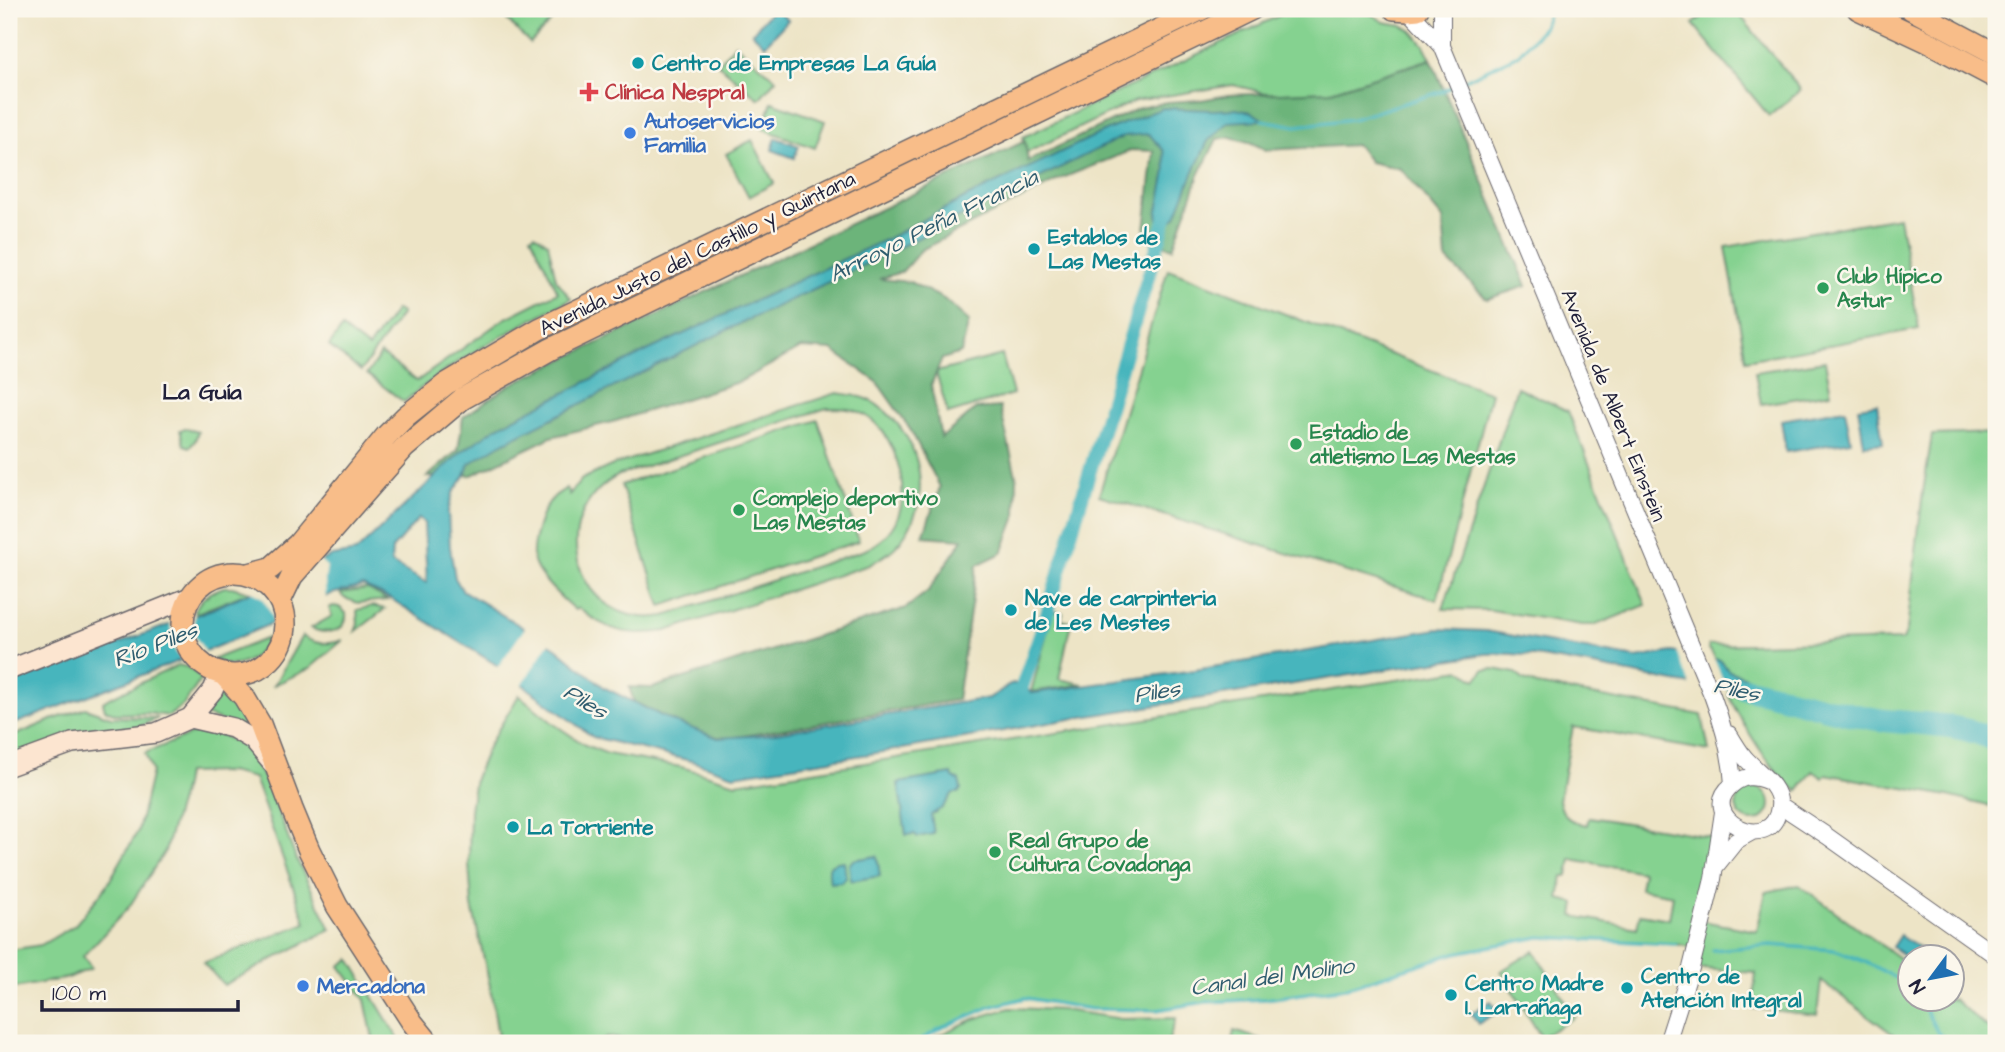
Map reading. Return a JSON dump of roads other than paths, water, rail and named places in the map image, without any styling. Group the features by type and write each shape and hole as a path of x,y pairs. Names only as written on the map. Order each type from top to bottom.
{"main road":[{"name":"Avenida Justo del Castillo y Quintana","path":"256,578 298,544 387,435 406,416 446,384 539,328 1202,9"},
{"name":"Avenida Justo del Castillo y Quintana","path":"280,601 292,576 404,448 452,407 473,393 551,349 1252,9"},
{"path":"1858,9 1996,78"},
{"path":"1911,9 1996,54"},
{"path":"216,671 236,675 248,673 265,665 278,650 285,632 283,610 269,586 256,578 231,572 212,576 199,585 187,604 183,633 187,644 196,659 216,671 244,697 260,724 309,850 337,906 412,1022 429,1043"},
{"path":"9,670 187,604"},
{"path":"260,724 256,695 265,665"},
{"path":"9,766 72,743 156,733 190,718 213,690 216,671"},
{"path":"190,718 233,729 253,740 275,766"},
{"path":"412,1022 421,1043"}],"street":[{"name":"Avenida de Albert Einstein","path":"1406,9 1443,48"},
{"name":"Avenida de Albert Einstein","path":"1442,9 1443,48 1712,695 1724,726 1733,784"},
{"path":"1716,866 1736,841 1770,825 1776,818 1780,805 1774,787 1745,758 1724,726"},
{"path":"1667,1043 1691,968 1716,866 1726,791 1745,777 1754,776 1767,781"},
{"path":"1780,805 1996,956"},
{"path":"1723,812 1738,828 1752,832"},
{"path":"1770,825 1790,824 1827,836"}],"water":[{"path":"773,9 788,20 765,45 752,33"},
{"name":"Río Piles","path":"1163,108 1236,109 1251,112 1264,120 1228,122 1208,141 1176,216 1162,230 1157,215 1166,171 1164,151 1149,134 1124,136 501,444 469,464 465,476 453,493 448,512 450,547 455,578 462,590 556,648 605,688 672,721 718,738 763,735 989,698 1013,683 1033,693 1195,670 1437,629 1486,631 1636,658 1672,652 1720,660 1729,671 1746,677 1774,694 1698,686 1539,657 1485,654 734,775 691,761 593,737 495,664 391,599 363,586 331,594 218,646 9,726 9,684 212,609 332,556 356,552 460,453 497,427 649,350 887,239 969,196 1107,130","holes":["419,518 424,523 427,583 391,563 392,549"]},
{"path":"776,138 799,146 794,158 772,150"},
{"path":"1877,404 1883,443 1864,445 1858,407"},
{"path":"1845,409 1851,441 1786,452 1781,420"},
{"path":"952,774 953,778 959,780 961,789 958,793 953,793 942,808 931,815 934,834 917,837 915,834 906,835 898,783"},
{"path":"877,856 880,876 851,881 849,865 853,860"},
{"path":"844,861 846,878 842,882 830,883 831,865"},
{"path":"1900,935 1913,944 1896,944 1896,950 1892,947"},
{"path":"1491,1001 1498,1012 1478,1024 1471,1013"}],"waterway":[{"name":"Arroyo Peña Francia","path":"1461,82 1518,55 1543,28 1550,9"},
{"name":"Arroyo Peña Francia","path":"1262,120 1296,126 1353,119 1443,91 1454,85"},
{"path":"1010,704 1021,690 1047,614 1167,214"},
{"name":"Piles","path":"1745,688 1864,717 1954,727 1996,741"},
{"name":"Canal del Molino","path":"921,1043 939,1029 990,1007 1025,998 1090,1009 1157,1010 1206,1002 1266,999 1345,988 1455,953 1540,937 1676,944"},
{"name":"Canal del Molino","path":"1713,950 1770,945 1835,950 1896,978"},
{"name":"Canal del Molino","path":"1928,1014 1938,1033 1950,1043"}],"place":[{"name":"Centro de Empresas La Guía","path":"638,63"},
{"name":"Clínica Nespral","path":"589,92"},
{"name":"Autoservicios Familia","path":"630,133"},
{"name":"Establos de Las Mestas","path":"1034,249"},
{"name":"Club Hípico Astur","path":"1823,288"},
{"name":"Estadio de atletismo Las Mestas","path":"1296,444"},
{"name":"Complejo deportivo Las Mestas","path":"739,510"},
{"name":"Nave de carpinteria de Les Mestes","path":"1011,610"},
{"name":"La Torriente","path":"513,827"},
{"name":"Real Grupo de Cultura Covadonga","path":"995,852"},
{"name":"Mercadona","path":"303,986"},
{"name":"Centro de Atención Integral","path":"1627,988"},
{"name":"Centro Madre I. Larrañaga","path":"1451,995"}],"district":[{"name":"La Guía","path":"202,391"}]}
